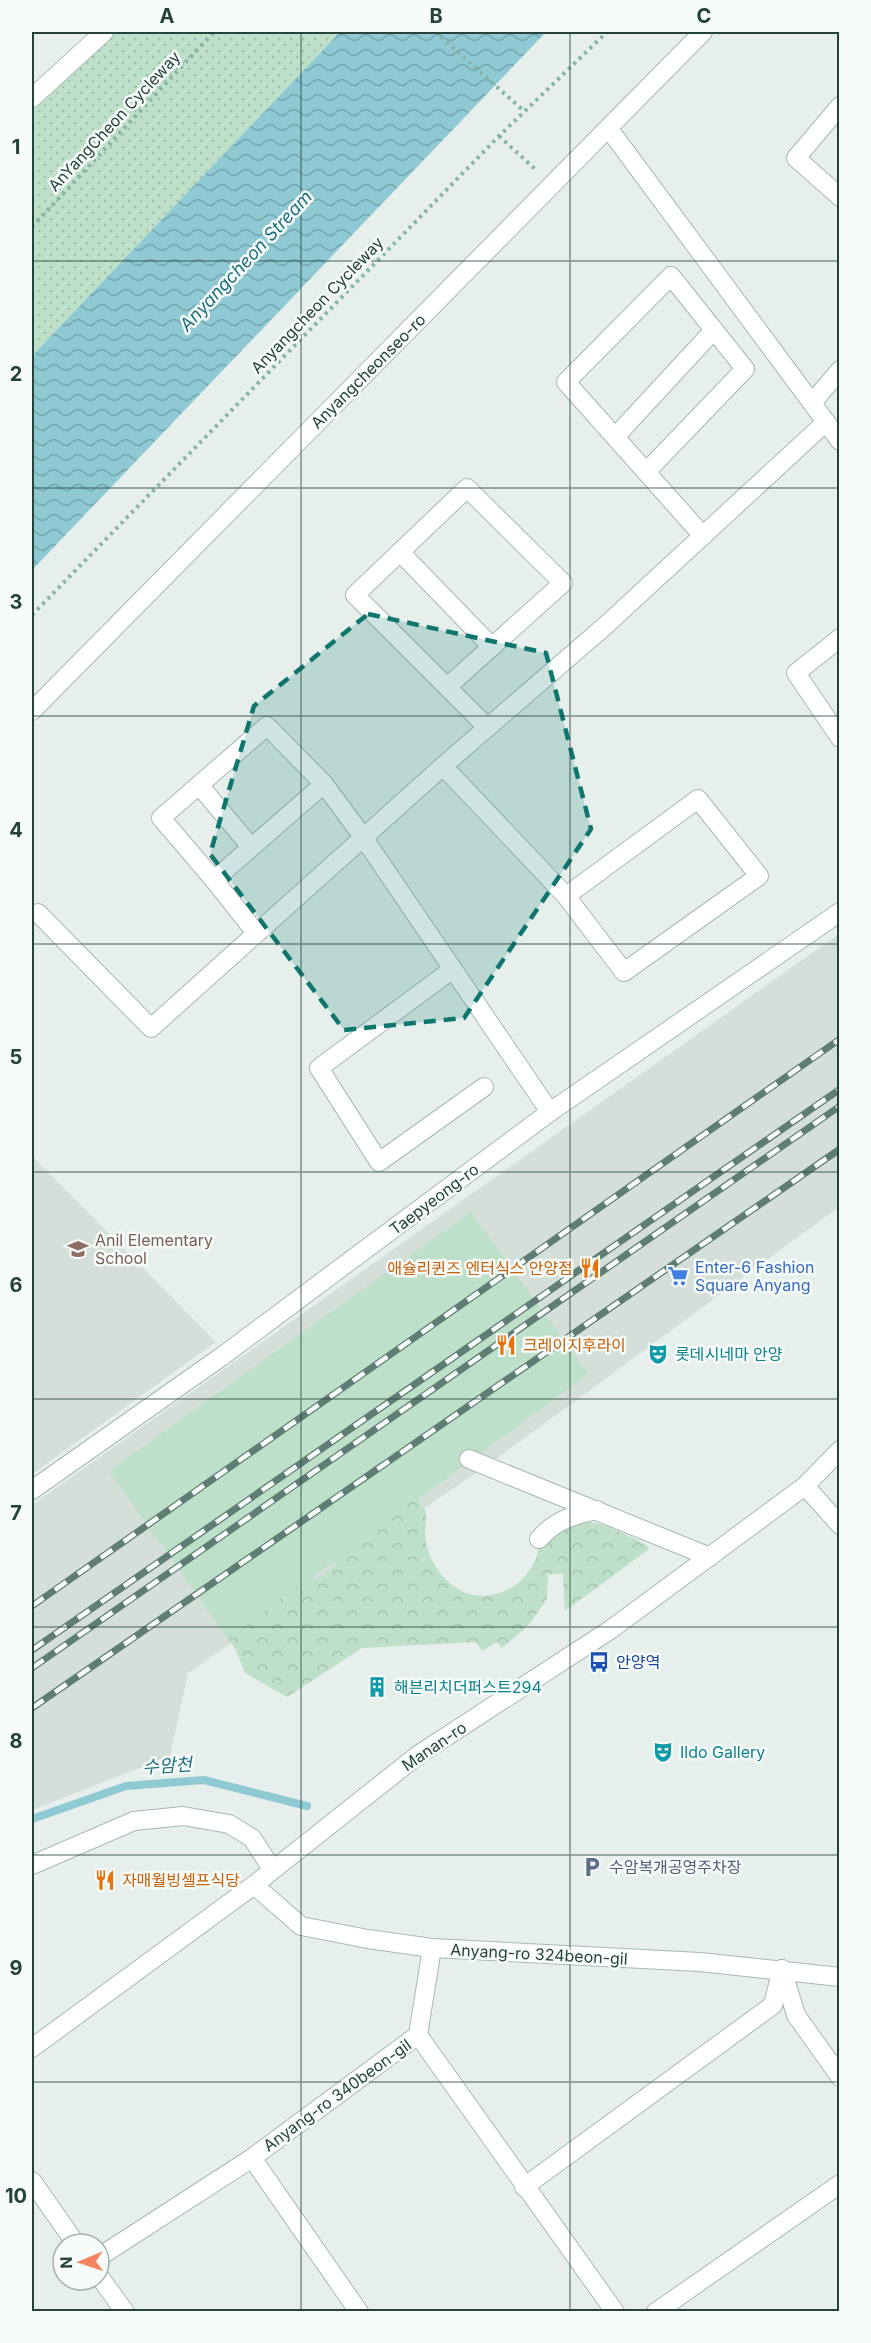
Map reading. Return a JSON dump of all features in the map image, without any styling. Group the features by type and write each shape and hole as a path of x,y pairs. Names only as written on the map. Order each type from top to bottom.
{"street":[{"path":"32,98 104,32"},
{"name":"Anyangcheonseo-ro","path":"32,711 703,32"},
{"path":"840,106 796,158 840,197"},
{"path":"609,129 840,441"},
{"path":"646,472 745,369 671,276 567,382 615,437 646,472 703,536"},
{"path":"615,437 714,330"},
{"path":"812,404 840,370"},
{"path":"38,913 151,1028 487,727 605,626 826,422"},
{"path":"447,687 563,583 467,488 355,595 447,687 487,727"},
{"path":"400,552 492,647"},
{"path":"840,638 796,673 840,738"},
{"path":"256,933 161,818 267,726 324,784 363,837 550,1112"},
{"path":"443,766 566,896 624,972 759,876 698,799 566,896"},
{"path":"214,880 324,784"},
{"path":"199,785 251,847"},
{"name":"Taepyeong-ro","path":"32,1490 221,1357 550,1112 840,912"},
{"path":"453,969 319,1068 379,1162 484,1087"},
{"name":"Manan-ro","path":"32,2048 254,1885 418,1755 610,1630 710,1557 805,1486 840,1450"},
{"path":"469,1460 710,1557"},
{"path":"805,1486 840,1526"},
{"path":"539,1539 548,1528 569,1516 597,1510"},
{"path":"32,1865 134,1821 183,1816 229,1824 252,1838 272,1869"},
{"name":"Anyang-ro 324beon-gil","path":"254,1885 301,1926 432,1948 700,1962 840,1977"},
{"path":"418,2036 432,1948"},
{"path":"782,1970 796,2015 840,2077"},
{"path":"524,2187 773,2005 782,1970"},
{"name":"Anyang-ro 340beon-gil","path":"111,2250 252,2158 418,2036 615,2312"},
{"path":"252,2158 359,2312"},
{"path":"32,2181 68,2232"},
{"path":"656,2312 840,2184"},
{"path":"111,2292 125,2312"}],"path":[{"name":"AnYangCheon Cycleway","path":"32,227 214,32"},
{"path":"435,32 524,111"},
{"name":"Anyangcheon Cycleway","path":"32,615 46,598 499,136 607,32"},
{"path":"499,136 553,186"}],"highlighted area":[{"path":"368,614 546,653 591,829 464,1018 344,1030 210,854 254,706"}],"shaded area":[{"path":"839,934 839,1207 507,1451 188,1673 170,1756 32,1810 32,1505"},
{"name":"Anil Elementary School","path":"32,1156 216,1342 32,1474"}],"green space":[{"path":"115,32 340,32 32,356 32,111"},
{"path":"471,1212 588,1374 228,1639 109,1471"},
{"path":"416,1498 426,1513 427,1548 438,1570 455,1587 481,1596 507,1590 518,1582 528,1573 539,1547 569,1527 581,1523 592,1522 616,1530 647,1545 648,1550 565,1611 563,1574 548,1574 547,1599 529,1625 502,1648 497,1642 482,1651 476,1642 362,1648 287,1697 245,1673 235,1648 228,1639 312,1575 316,1580 337,1565 333,1560"}],"water":[{"name":"Anyangcheon Stream","path":"340,32 546,32 32,570 32,356"}],"waterway":[{"name":"수암천","path":"32,1819 126,1786 204,1780 307,1806"}],"railway":[{"path":"32,1606 840,1039"},
{"path":"32,1650 840,1089"},
{"path":"32,1668 840,1106"},
{"path":"32,1708 840,1149"}],"place":[{"name":"Anil Elementary School","path":"78,1249"},
{"name":"애슐리퀸즈 엔터식스 안양점","path":"590,1268"},
{"name":"Enter-6 Fashion Square Anyang","path":"678,1276"},
{"name":"크레이지후라이","path":"506,1345"},
{"name":"롯데시네마 안양","path":"658,1354"},
{"name":"안양역","path":"599,1662"},
{"name":"해븐리치더퍼스트294","path":"377,1687"},
{"name":"Ildo Gallery","path":"663,1752"},
{"name":"수암복개공영주차장","path":"592,1867"},
{"name":"자매월빙셀프식당","path":"105,1880"}]}
